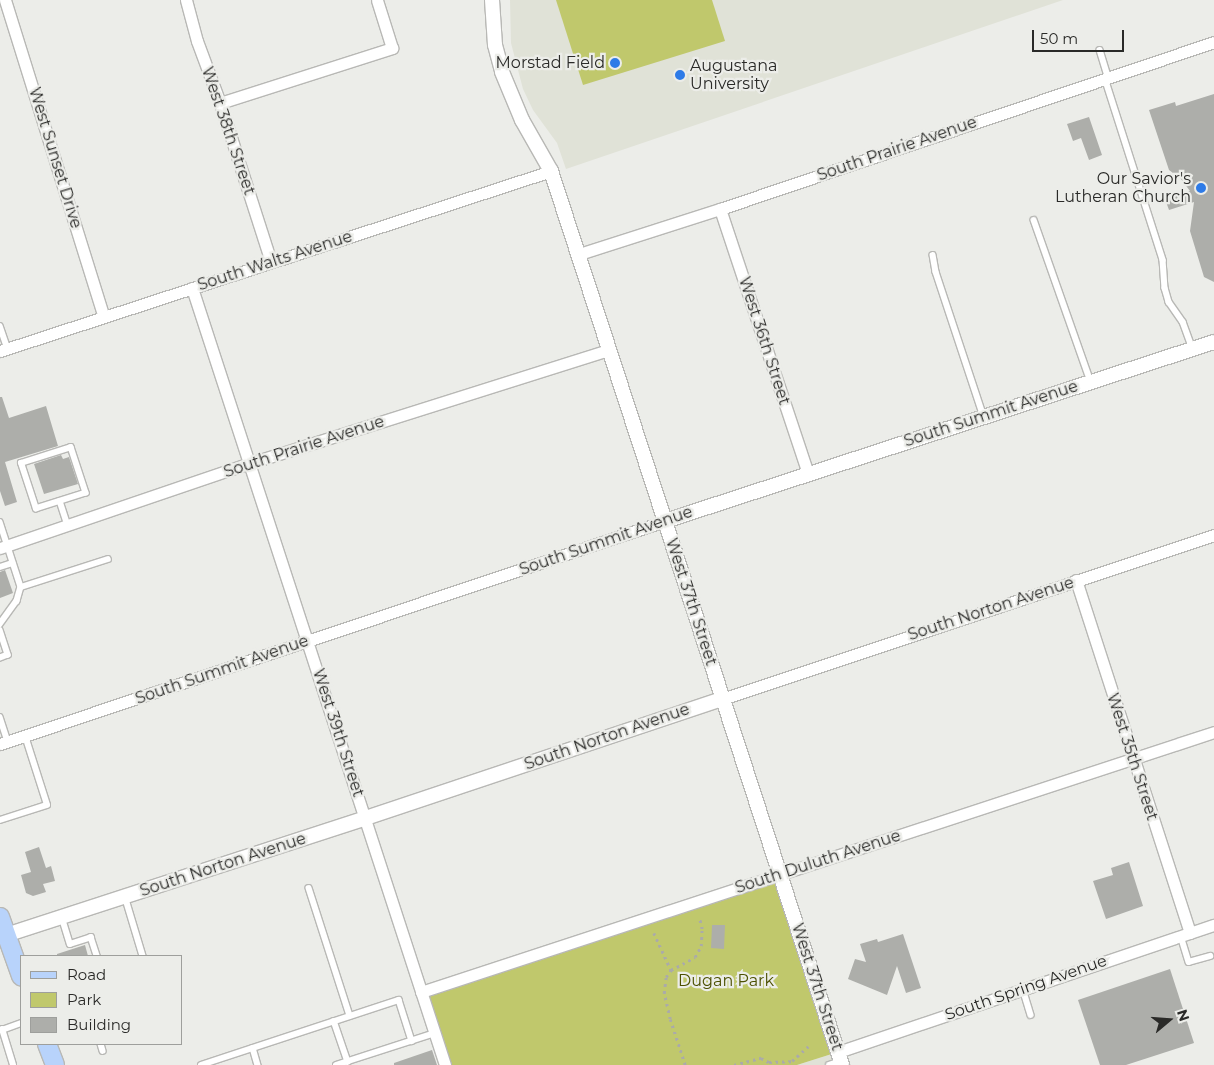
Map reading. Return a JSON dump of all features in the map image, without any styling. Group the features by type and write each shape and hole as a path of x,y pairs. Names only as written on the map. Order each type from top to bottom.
{"main road":[{"path":"0,917 3,936 20,974"},
{"path":"47,1045 55,1065"}],"street":[{"name":"West Sunset Drive","path":"5,0 104,317"},
{"name":"West 38th Street","path":"186,0 197,41 220,103 271,262"},
{"path":"220,103 392,48 377,0"},
{"name":"West 37th Street","path":"492,0 495,45 502,72 522,120 551,170 780,874 837,1061"},
{"name":"South Prairie Avenue","path":"579,254 720,209 1214,42"},
{"name":"South Walts Avenue","path":"4,350 551,170"},
{"name":"West 36th Street","path":"720,209 808,474"},
{"name":"West 39th Street","path":"192,288 445,1065"},
{"name":"South Summit Avenue","path":"4,743 665,521 1214,342"},
{"name":"South Prairie Avenue","path":"4,547 250,463 609,350"},
{"name":"South Norton Avenue","path":"3,936 366,818 1214,535"},
{"name":"West 35th Street","path":"1076,580 1186,934"},
{"name":"South Duluth Avenue","path":"421,992 1214,732"},
{"name":"South Spring Avenue","path":"837,1061 1023,989 1214,925"}],"lane":[{"path":"1100,50 1163,260 1165,288 1169,302 1183,322 1193,349"},
{"path":"1034,220 1091,382"},
{"path":"933,255 936,272 984,417"},
{"path":"0,326 4,350"},
{"path":"71,447 86,493 60,501 36,509 22,463 71,447"},
{"path":"60,501 68,525"},
{"path":"0,522 4,547 21,587 17,601 0,624"},
{"path":"21,587 108,559"},
{"path":"0,567 12,563"},
{"path":"0,630 8,655 0,658"},
{"path":"0,717 4,743"},
{"path":"0,820 47,805 25,736"},
{"path":"309,888 350,1016"},
{"path":"125,896 143,955"},
{"path":"62,917 70,944 91,937 97,955"},
{"path":"1186,934 1190,962 1210,956"},
{"path":"1023,989 1031,1015"},
{"path":"201,1065 399,1000 412,1040"},
{"path":"334,1021 348,1062"},
{"path":"13,1065 1,1031 20,1023"},
{"path":"336,1065 435,1033"},
{"path":"101,1045 104,1051"},
{"path":"253,1048 258,1065"}],"path":[{"path":"685,1065 670,1019 664,993 666,977 671,970 695,957 701,946 702,930 699,917"},
{"path":"654,933 671,970"},
{"path":"734,1065 761,1058 769,1062 792,1061 810,1044"}],"shaded area":[{"name":"Augustana University","path":"510,0 1063,0 566,169 557,143 533,110 523,89 511,43"},
{"path":"832,1054 836,1065 797,1065"}],"green space":[{"name":"Morstad Field","path":"556,0 712,0 725,41 583,85"},
{"name":"Dugan Park","path":"780,874 838,1052 797,1065 445,1065 421,992"}],"building":[{"name":"Our Savior's Lutheran Church","path":"1214,94 1214,282 1204,277 1190,231 1194,202 1169,210 1165,199 1190,191 1181,179 1169,170 1149,110 1175,102 1176,106"},
{"path":"1089,117 1102,155 1089,160 1081,138 1073,141 1067,124"},
{"path":"0,397 2,397 9,418 46,406 58,446 5,462 17,502 5,506 0,491"},
{"path":"61,455 63,459 69,457 78,484 44,494 34,464"},
{"path":"5,570 13,593 0,598 0,572"},
{"path":"39,847 46,868 51,866 55,881 43,884 46,892 33,896 26,893 21,875 31,872 25,852"},
{"path":"1129,862 1143,906 1106,919 1093,881 1113,875 1111,868"},
{"path":"712,925 725,925 724,949 711,948"},
{"path":"903,934 921,988 906,993 897,966 887,995 848,979 855,959 866,962 860,944 877,939 878,942"},
{"path":"85,945 88,955 57,955"},
{"path":"1170,969 1194,1043 1126,1065 1100,1065 1078,1000"},
{"path":"432,1050 437,1065 394,1065 394,1063"}],"place":[{"name":"Morstad Field","path":"615,63"},
{"name":"Augustana University","path":"680,75"},
{"name":"Our Savior's Lutheran Church","path":"1201,188"}]}
